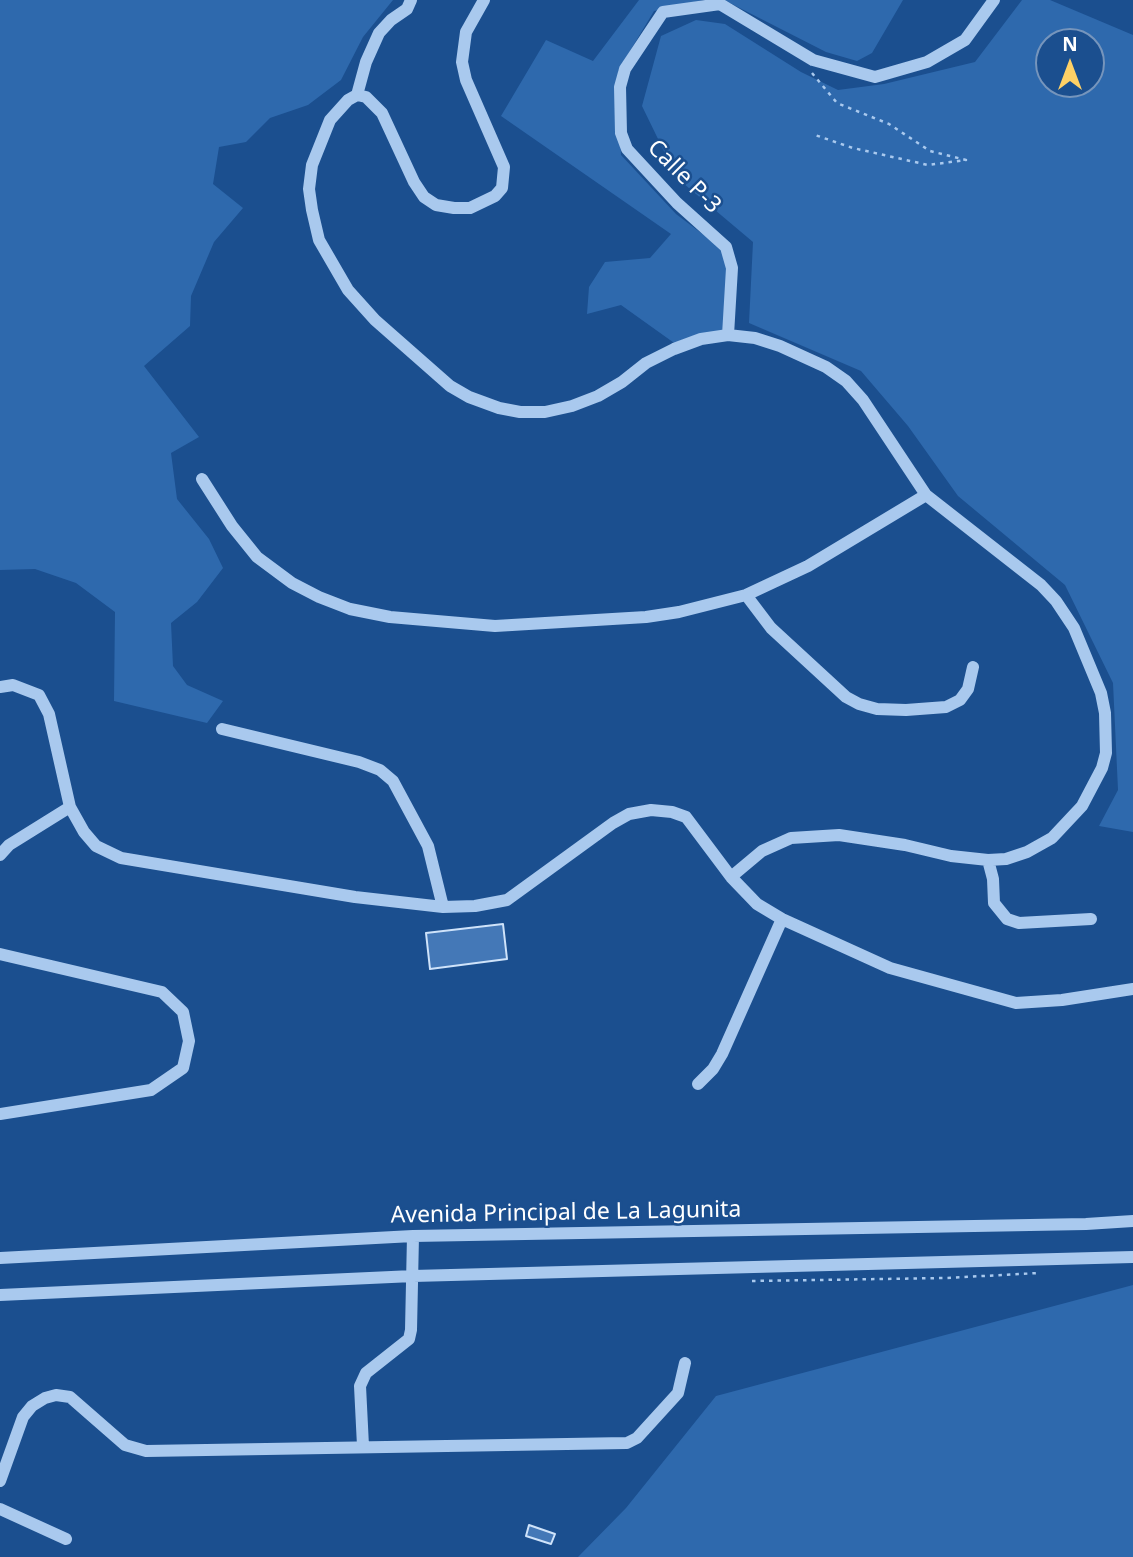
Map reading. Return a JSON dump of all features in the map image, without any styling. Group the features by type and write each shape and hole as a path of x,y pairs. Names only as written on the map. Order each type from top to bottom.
{"street":[{"path":"358,95 366,62 379,33 407,9 411,0"},
{"path":"484,0 466,32 463,62 466,80 504,167 502,188 495,196 470,208 436,205 424,197 414,182 382,113 366,97 358,95 348,100 330,120 312,165 309,189 319,240 348,289 375,320 450,386 469,397 499,408 528,412 556,410 598,396 646,363 701,339 728,335 755,338 827,367 846,381 863,400 926,495 1041,585 1056,601 1074,628 1101,693 1105,713 1106,753 1102,768 1082,806 1052,838 1040,846 1006,859 988,860 951,856 905,845 839,835 790,838 762,851 731,877"},
{"name":"Calle P-3","path":"728,335 732,268 726,247 677,204 628,149 621,133 620,87 625,69 663,12 720,4 813,60 875,77 927,62 965,40 994,0"},
{"path":"202,479 232,526 257,557 292,583 319,597 350,609 390,617 508,625 646,618 746,595 808,566 926,495"},
{"path":"746,595 771,628 846,697 859,704 877,709 946,707 960,700 968,689 973,667"},
{"path":"0,687 13,685 39,695 49,714 70,807 84,832 96,846 121,858 355,897 443,906 475,906 508,900 629,814 651,810 672,812 686,817 731,877 757,904 782,919 890,968 1016,1003 1062,1000 1133,989"},
{"path":"222,729 359,762 380,770 393,781 428,846 443,906"},
{"path":"0,855 9,845 70,807"},
{"path":"988,860 993,879 994,903 1007,919 1019,923 1091,919"},
{"path":"698,1084 713,1069 722,1054 782,919"},
{"path":"0,954 162,992 183,1012 189,1041 183,1068 151,1090 0,1114"},
{"name":"Avenida Principal de La Lagunita","path":"0,1258 413,1236 1133,1221"},
{"path":"363,1446 360,1386 366,1373 409,1339 413,1236"},
{"path":"0,1294 412,1276 1133,1257"},
{"path":"0,1481 23,1417 32,1406 56,1395 70,1397 134,1450 627,1443 636,1438 680,1390 685,1363"},
{"path":"0,1509 66,1539"}],"path":[{"path":"812,74 837,103 889,124 930,151 966,160 928,165 853,148 815,135"}],"shaded area":[{"path":"0,0 393,0 363,37 341,80 308,105 270,118 246,142 219,147 213,184 243,208 214,242 191,296 190,326 144,366 199,437 171,453 177,499 209,539 223,568 197,602 171,623 173,666 187,685 223,701 207,723 114,701 115,612 76,583 35,569 0,570"},
{"path":"639,0 703,0 654,11 618,71 621,155 676,214 729,254 726,337 677,345 621,305 587,314 589,287 605,262 650,258 671,234 501,116 546,40 593,61"},
{"path":"724,0 903,0 872,53 857,61 826,52"},
{"path":"1022,0 1050,0 1133,35 1133,832 1099,826 1118,790 1113,683 1065,585 958,496 908,426 861,371 749,323 753,242 677,178 642,106 661,36 696,20 725,24 801,72 838,90 884,84 975,62"},
{"path":"1133,1285 1133,1557 578,1557 626,1508 716,1396"}],"building":[{"path":"503,924 507,959 430,969 426,933"},
{"path":"529,1525 555,1534 551,1544 526,1536"}]}
